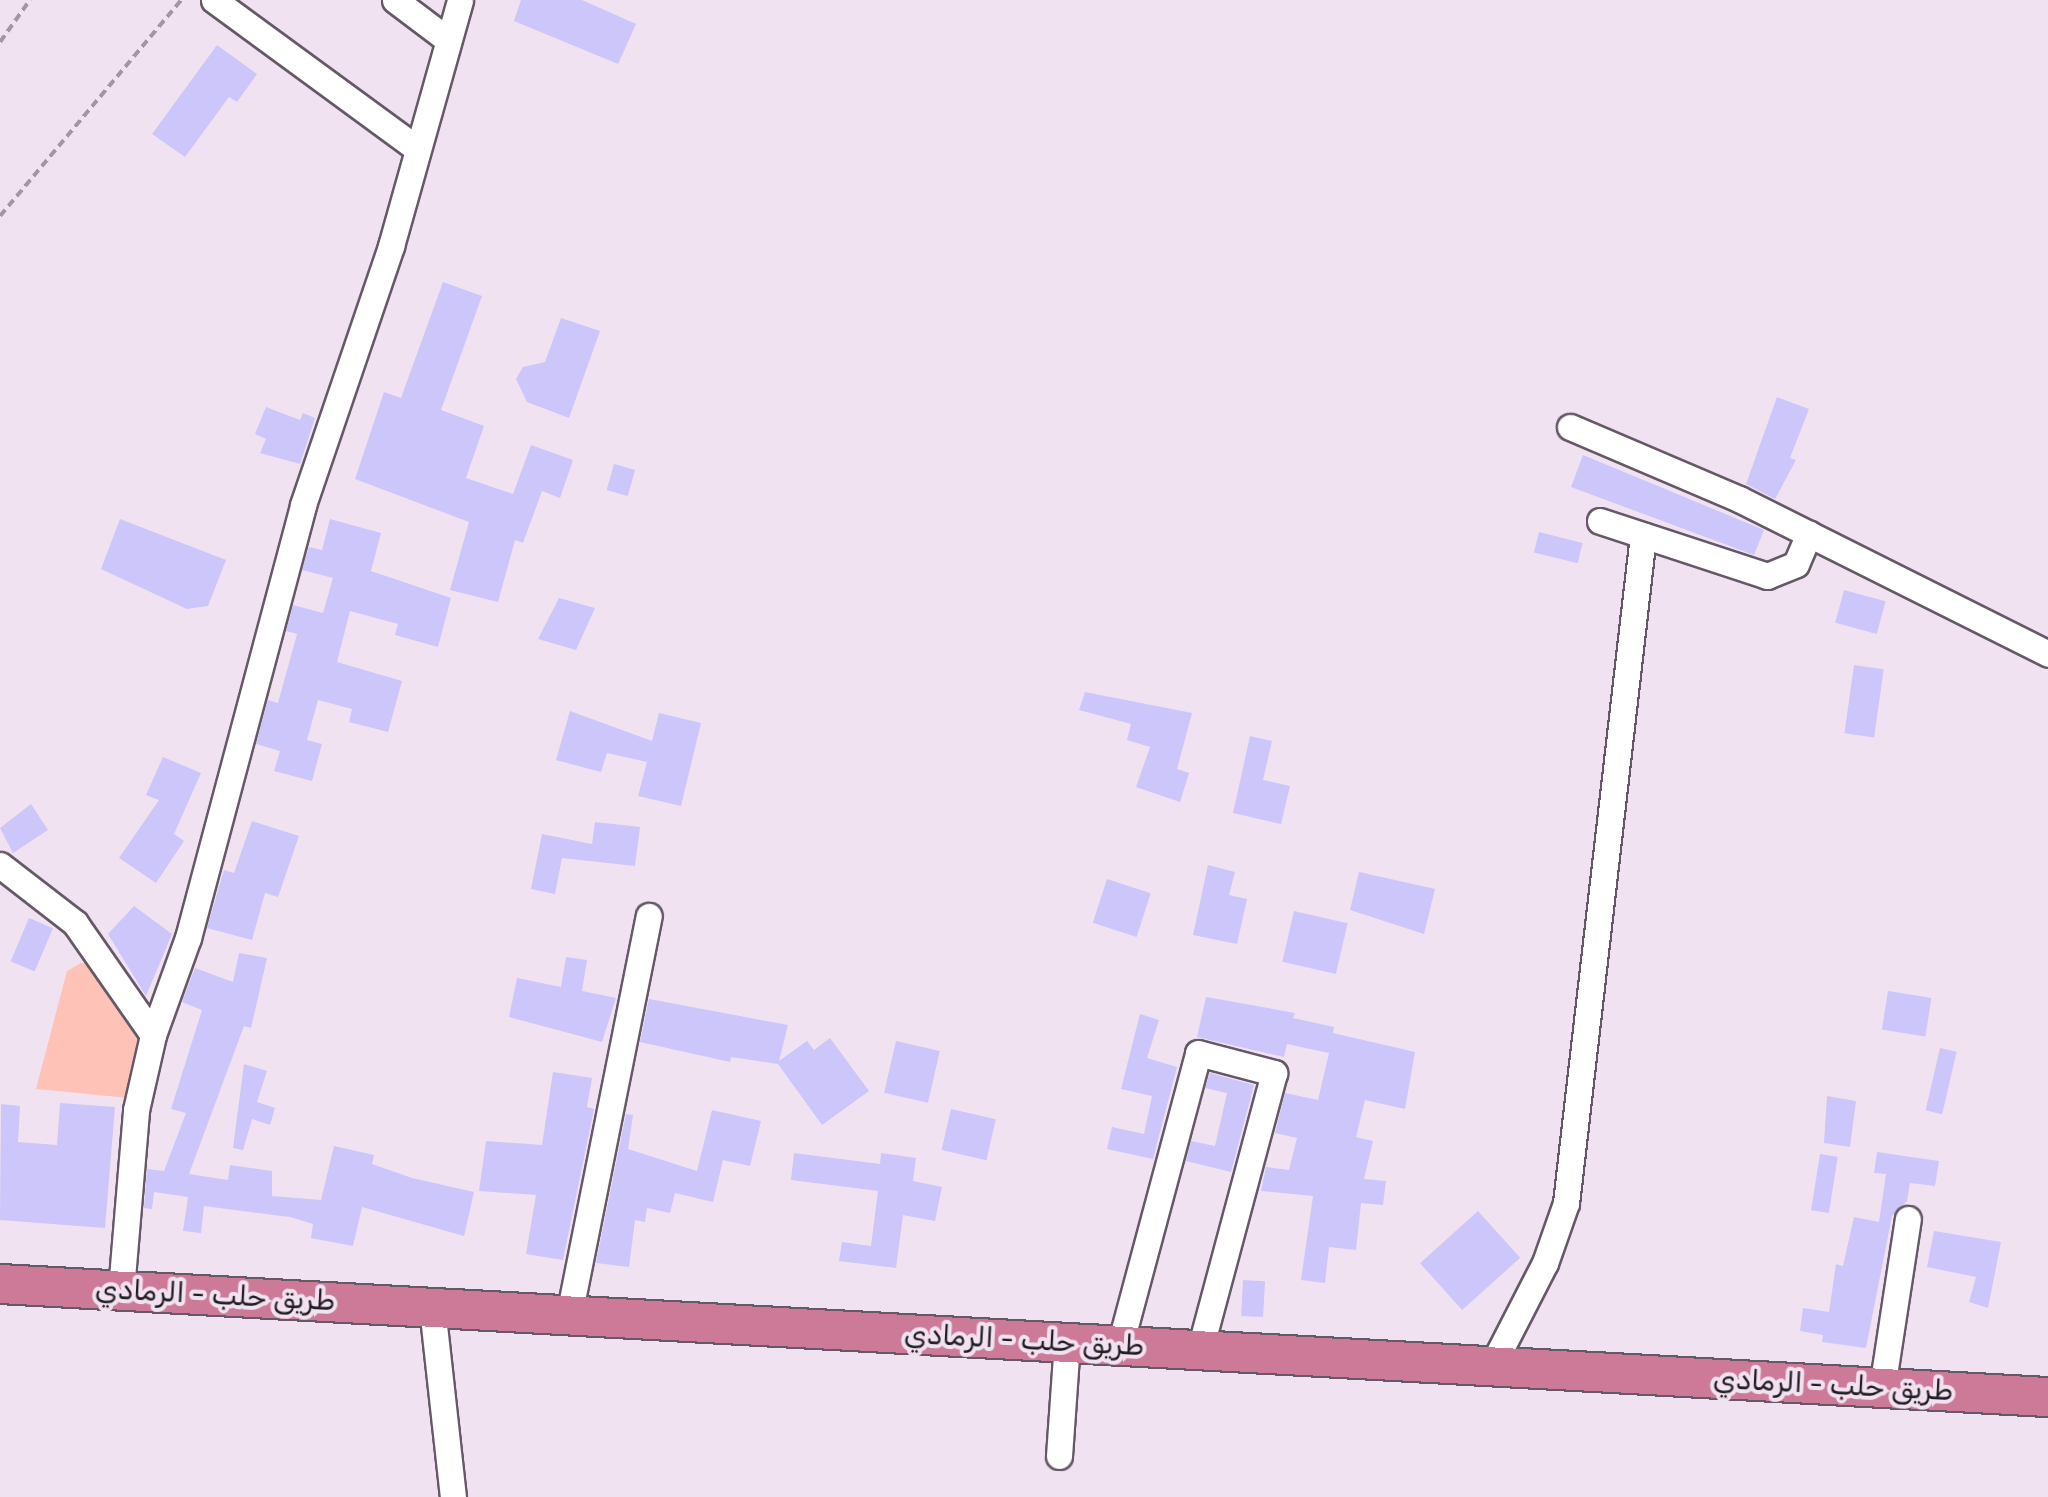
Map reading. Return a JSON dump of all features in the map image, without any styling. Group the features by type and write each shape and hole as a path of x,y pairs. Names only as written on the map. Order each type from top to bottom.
{"highway":[{"name":"طريق حلب - الرمادي","path":"0,1284 2048,1397"}],"street":[{"path":"214,0 415,147"},
{"path":"395,0 448,40"},
{"path":"121,1290 136,1110 153,1035 188,938 302,505 391,246 415,147 460,0"},
{"path":"1570,427 1810,534 2048,654"},
{"path":"1600,521 1767,576 1796,564 1810,534"},
{"path":"1492,1366 1545,1262 1566,1203 1644,535"},
{"path":"0,865 75,923 153,1035"},
{"path":"569,1315 649,916"},
{"path":"1120,1346 1198,1053 1274,1073 1200,1350"},
{"path":"1882,1388 1908,1219"},
{"path":"432,1307 453,1497"},
{"path":"1059,1456 1066,1342"}],"path":[{"path":"0,42 30,0"},
{"path":"0,216 181,0"}],"shaded area":[{"path":"81,963 96,963 144,1036 129,1098 36,1089 67,971"}],"building":[{"path":"521,0 582,0 636,24 618,64 514,21"},
{"path":"217,45 257,74 237,102 229,97 185,157 152,134"},
{"path":"443,282 482,296 441,410 484,426 466,478 513,494 531,445 573,460 560,498 542,491 523,543 515,540 498,602 450,590 469,522 355,479 384,392 401,398"},
{"path":"561,318 600,331 569,418 527,402 516,379 523,367 545,362"},
{"path":"1777,397 1809,409 1790,458 1796,460 1775,499 1746,484"},
{"path":"266,407 300,420 303,413 315,418 300,464 260,453 266,439 255,434"},
{"path":"1583,455 1764,530 1754,555 1571,487"},
{"path":"614,464 635,470 628,496 607,490"},
{"path":"120,519 226,560 208,606 187,609 101,569"},
{"path":"330,519 381,533 371,571 451,598 438,647 395,635 398,624 350,611 337,662 402,681 388,732 349,722 352,709 318,700 307,740 322,744 312,781 274,771 280,751 256,744 268,700 278,703 297,634 286,631 293,605 323,613 333,578 302,570 309,547 322,550"},
{"path":"1539,532 1583,543 1578,563 1534,552"},
{"path":"1844,590 1886,601 1877,634 1835,623"},
{"path":"559,598 595,608 576,650 538,639"},
{"path":"1854,665 1884,669 1874,738 1844,733"},
{"path":"1085,692 1192,713 1177,769 1189,773 1180,802 1136,787 1150,747 1127,740 1131,724 1079,710"},
{"path":"570,711 652,741 659,713 701,723 681,806 638,796 647,762 607,753 601,772 556,760"},
{"path":"1250,736 1272,741 1263,780 1290,786 1281,824 1233,813"},
{"path":"163,757 201,773 174,834 184,841 156,883 119,858 159,800 146,795"},
{"path":"31,804 48,830 13,853 0,828"},
{"path":"252,821 299,836 278,897 265,893 252,940 207,928 224,870 234,873"},
{"path":"595,822 640,827 635,866 562,858 555,894 531,889 542,834 592,844"},
{"path":"1208,865 1235,872 1229,895 1247,899 1237,944 1193,935"},
{"path":"1359,872 1435,889 1424,934 1350,910"},
{"path":"1107,879 1151,893 1137,937 1093,923"},
{"path":"134,906 172,934 146,996 108,934"},
{"path":"1294,911 1348,923 1336,974 1282,962"},
{"path":"29,918 53,928 35,971 11,961"},
{"path":"239,953 267,958 251,1028 244,1026 189,1174 228,1180 230,1165 272,1171 272,1196 321,1200 334,1146 374,1155 372,1164 474,1192 464,1236 362,1207 353,1246 311,1238 313,1224 290,1217 204,1206 201,1233 183,1231 188,1197 154,1192 152,1209 144,1208 147,1169 164,1171 186,1113 171,1109 202,1010 182,1002 195,968 233,982"},
{"path":"566,957 587,960 582,991 616,998 602,1042 509,1017 517,978 561,987"},
{"path":"1888,991 1931,998 1925,1036 1882,1030"},
{"path":"1206,997 1295,1013 1293,1018 1334,1027 1333,1033 1415,1052 1405,1109 1365,1100 1356,1137 1373,1141 1364,1179 1386,1181 1383,1205 1361,1203 1356,1250 1329,1247 1325,1283 1301,1280 1313,1196 1261,1191 1266,1167 1289,1170 1297,1138 1275,1133 1285,1093 1318,1100 1329,1053 1287,1044 1284,1057 1197,1037"},
{"path":"649,999 788,1025 779,1061 807,1041 814,1050 830,1038 869,1091 822,1125 778,1064 731,1057 730,1062 640,1042"},
{"path":"1140,1014 1159,1020 1147,1058 1177,1067 1153,1159 1107,1149 1112,1127 1144,1134 1152,1096 1121,1089"},
{"path":"896,1041 940,1051 928,1103 884,1093"},
{"path":"1940,1048 1957,1052 1942,1114 1926,1110"},
{"path":"244,1064 267,1071 257,1102 275,1108 270,1125 252,1119 243,1150 233,1148"},
{"path":"553,1072 592,1078 587,1107 594,1109 563,1260 526,1254 536,1195 479,1191 486,1141 542,1145"},
{"path":"1210,1073 1254,1085 1231,1172 1186,1161 1191,1141 1215,1146 1227,1093 1205,1088"},
{"path":"1827,1096 1856,1101 1850,1147 1824,1143"},
{"path":"60,1103 115,1107 105,1228 0,1220 1,1104 20,1106 18,1142 57,1145"},
{"path":"951,1109 996,1119 986,1160 942,1150"},
{"path":"712,1110 761,1121 750,1166 723,1160 713,1202 675,1193 670,1213 647,1208 645,1222 635,1220 629,1267 596,1263 626,1114 633,1115 628,1149 697,1171"},
{"path":"1877,1152 1939,1161 1935,1186 1910,1183 1907,1201 1892,1216 1866,1348 1822,1342 1823,1335 1800,1331 1803,1308 1829,1312 1836,1264 1843,1266 1854,1217 1879,1222 1886,1174 1874,1173"},
{"path":"794,1153 880,1164 881,1153 916,1158 913,1181 942,1187 935,1221 903,1215 896,1268 839,1261 842,1242 871,1246 878,1191 791,1180"},
{"path":"1820,1154 1838,1157 1829,1213 1811,1210"},
{"path":"1478,1211 1520,1258 1462,1310 1420,1263"},
{"path":"1934,1231 2001,1242 1988,1308 1969,1302 1976,1277 1927,1267"},
{"path":"1243,1280 1265,1281 1263,1317 1241,1316"}]}
